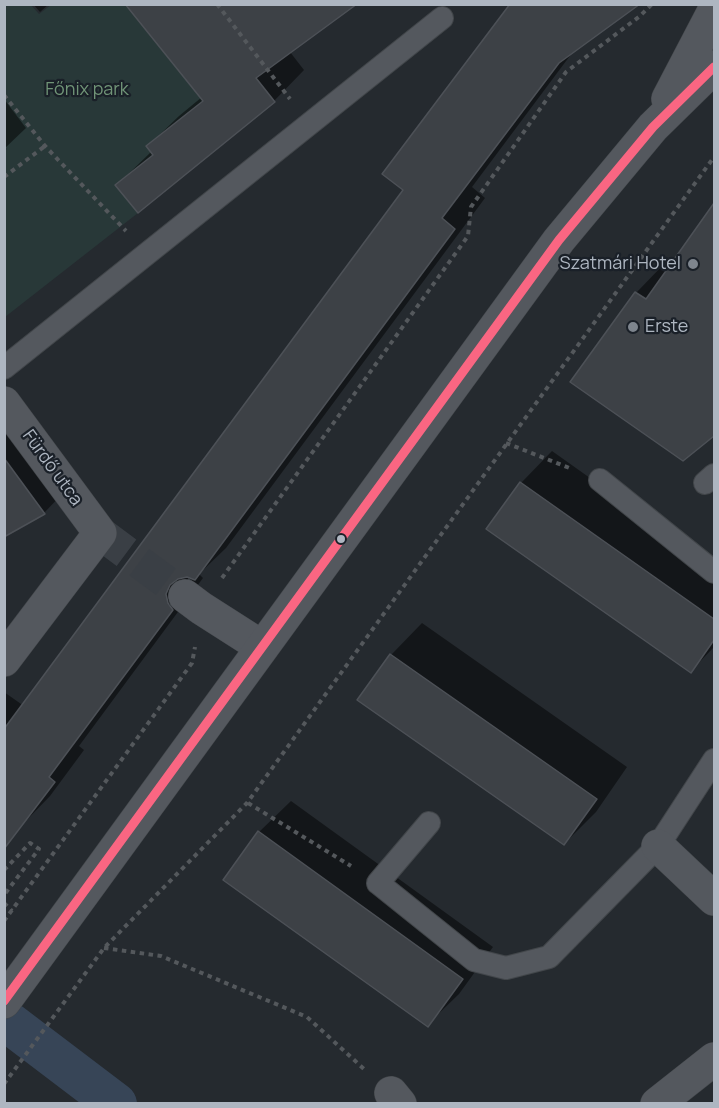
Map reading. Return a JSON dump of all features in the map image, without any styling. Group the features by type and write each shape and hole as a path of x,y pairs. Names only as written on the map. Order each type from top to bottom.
{"street":[{"path":"653,127 714,10"},
{"path":"4,1002 559,240 653,127 714,67"},
{"path":"653,127 714,97"},
{"name":"Fürdő utca","path":"4,403 100,533 4,660"},
{"path":"193,602 262,647"},
{"path":"658,846 714,899"},
{"path":"657,1104 714,1059"}],"lane":[{"path":"4,368 442,18"},
{"path":"600,480 714,572"},
{"path":"429,823 378,882 474,960 506,968 549,957 658,846 714,760"}],"path":[{"path":"217,4 309,124"},
{"path":"4,921 192,663 193,602 468,236 471,207 566,72 652,4"},
{"path":"4,95 45,146 148,254"},
{"path":"4,177 45,146"},
{"path":"4,1084 104,948 247,803 714,157"},
{"path":"506,443 600,480"},
{"path":"247,803 378,882"},
{"path":"4,870 30,843 39,849 4,894"},
{"path":"4,903 12,911"},
{"path":"104,948 161,956 307,1017 395,1098"}],"green space":[{"name":"Főnix park","path":"5,5 31,5 39,14 51,5 125,5 203,101 147,146 153,155 116,185 138,213 5,317 4,151 7,149 4,146"}],"building":[{"path":"125,4 357,4 256,78 275,102 138,213 115,185 153,155 146,146 203,101"},
{"path":"510,4 640,4 559,63 442,218 455,229 195,580 187,577 178,579 170,585 166,594 173,610 49,777 55,782 4,849 4,729 403,190 382,174"},
{"path":"714,203 714,436 683,461 570,382 635,292 646,299"},
{"path":"4,458 45,514 4,537"},
{"path":"520,482 714,619 714,640 691,673 486,529"},
{"path":"390,654 597,799 564,845 357,700"},
{"path":"258,831 463,979 428,1027 223,880"}],"waterway":[{"path":"4,1019 116,1104"}],"tunnel":[{"path":"100,533 185,596"}],"transit line":[{"path":"4,1001 559,240 653,127 714,67"}],"place":[{"name":"Szatmári Hotel","path":"693,264"},
{"name":"Erste","path":"633,327"}]}
